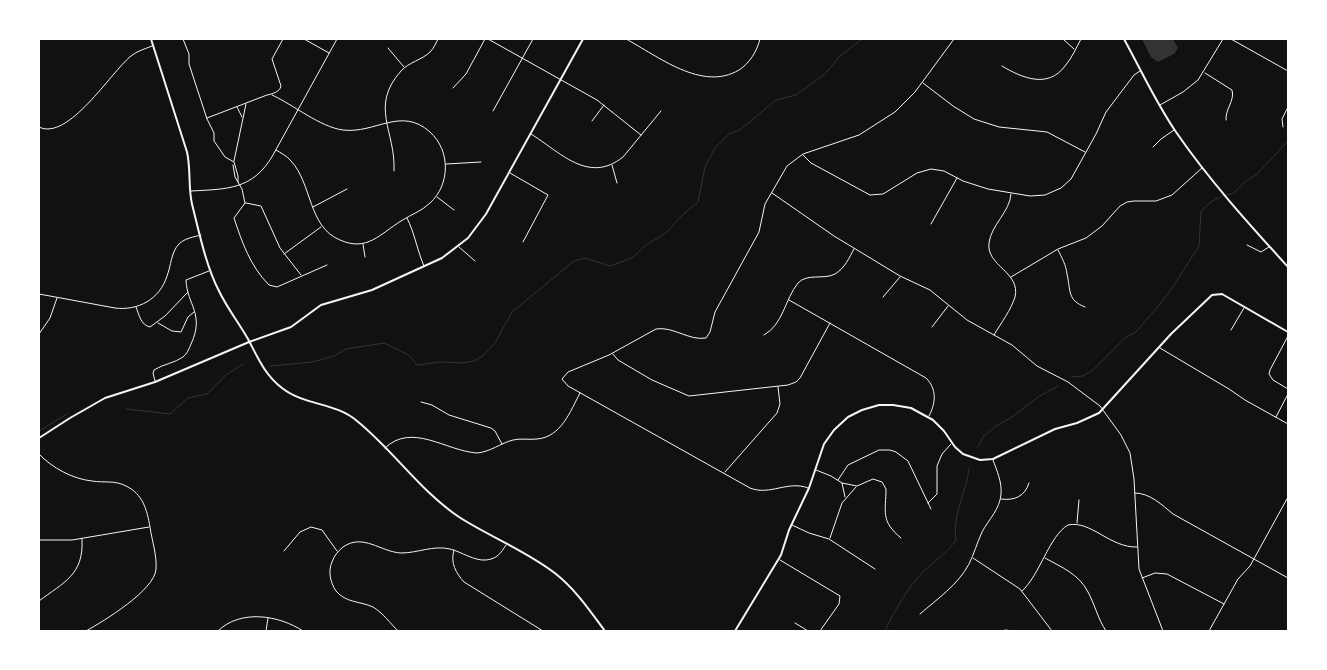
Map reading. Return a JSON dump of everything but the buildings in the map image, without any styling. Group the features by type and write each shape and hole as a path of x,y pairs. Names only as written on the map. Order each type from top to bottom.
{"street":[{"path":"151,39 187,152 190,191 211,270 222,298 250,342 264,370 273,381 296,397 349,414 362,424 449,510 544,565 560,578 578,596 605,631"},
{"path":"183,39 207,119 214,132 214,141 224,157 236,166 238,182"},
{"path":"272,95 281,88 272,59 283,39"},
{"path":"304,39 329,53"},
{"path":"190,191 221,190 240,186 260,172 270,162 337,39"},
{"path":"394,171 394,151 384,109 386,98 394,82 405,68 429,53 438,39"},
{"path":"453,88 466,74 486,39 561,79 604,105 641,135"},
{"path":"493,110 533,39"},
{"path":"39,438 105,398 155,382 250,342 286,330 314,309 327,302 372,290 442,258 459,246 474,232 482,220 583,39"},
{"path":"626,39 694,75 715,77 728,75 742,68 756,50 760,39"},
{"path":"809,488 793,485 772,491 758,490 745,486 580,393 565,384 562,379 568,372 613,353 658,328 664,328 700,339 706,338 710,332 715,312 759,232 763,209 787,166 802,154 865,132 895,112 910,97 954,39"},
{"path":"1062,39 1075,49"},
{"path":"1002,66 1024,78 1034,80 1045,79 1062,69 1081,39"},
{"path":"1124,39 1174,130 1202,168 1288,267"},
{"path":"1160,105 1189,88 1204,72 1223,39"},
{"path":"1231,39 1288,70"},
{"path":"39,127 45,130 53,129 71,118 81,110 129,58 139,51 153,46"},
{"path":"388,48 405,68"},
{"path":"802,154 811,163 870,195 883,194 924,170 941,170 981,187 1011,193 1037,196 1048,194 1058,190 1071,179 1106,112 1134,75 1141,70"},
{"path":"1204,72 1232,90 1233,98 1226,112 1226,120"},
{"path":"922,82 960,111 974,119 998,127 1047,132 1086,152"},
{"path":"207,119 237,106 272,95 327,125 340,130 354,130 406,120 427,129 439,143 444,153 444,181 436,197 428,205 406,217 376,239 363,244 349,243 339,240 322,226 293,163 276,150"},
{"path":"245,203 232,169 246,103"},
{"path":"592,121 604,105"},
{"path":"237,106 242,117"},
{"path":"1282,127 1282,119 1288,107"},
{"path":"530,134 543,141 563,157 575,163 594,167 611,164 623,157 661,111"},
{"path":"1153,147 1174,130"},
{"path":"445,164 481,162"},
{"path":"611,164 618,183"},
{"path":"1011,277 1058,250 1092,234 1120,206 1127,202 1134,200 1160,200 1172,195 1202,168"},
{"path":"509,172 548,195 523,242"},
{"path":"931,224 957,178"},
{"path":"313,207 347,189"},
{"path":"771,193 855,249 900,276 930,290 966,320 1015,347 1038,366 1068,382 1103,410 1127,446 1133,468 1137,547 1142,578 1163,631"},
{"path":"994,335 1014,297 1015,285 1011,277 992,258 989,244 992,234 1010,201 1011,193"},
{"path":"436,197 454,210"},
{"path":"245,203 261,206 276,241 302,276"},
{"path":"245,203 234,218 242,242 253,264 267,283 271,286 278,286 327,265"},
{"path":"406,217 412,229 424,267"},
{"path":"284,254 322,226"},
{"path":"39,294 115,308 136,307 151,299 162,286 168,274 173,252 180,243 186,239 201,235"},
{"path":"363,244 365,257"},
{"path":"1246,245 1261,252 1270,246"},
{"path":"459,246 475,261"},
{"path":"764,335 769,333 776,325 797,285 802,280 826,277 836,273 844,266 855,249"},
{"path":"1058,250 1067,271 1071,297 1077,304 1086,308"},
{"path":"155,382 154,370 179,359 187,353 196,331 195,312 188,291 187,278 211,270"},
{"path":"883,297 900,276"},
{"path":"136,307 141,320 146,326 150,327 170,311 184,293 188,291"},
{"path":"735,631 779,560 791,525 809,488 829,436 844,420 858,411 874,406 893,405 911,408 928,417 940,427 960,452 980,460 993,459 1055,429 1077,423 1103,410 1159,347 1212,295 1222,294 1288,332"},
{"path":"39,334 50,318 57,297"},
{"path":"789,300 926,378 932,386 935,397 934,405 928,417"},
{"path":"932,327 949,306"},
{"path":"1231,330 1244,307"},
{"path":"157,322 172,331 181,332 188,317 195,312"},
{"path":"613,353 618,360 652,380 687,395 778,386 791,384 800,378 830,324"},
{"path":"1288,336 1270,370 1270,376 1273,380 1288,389"},
{"path":"1159,347 1288,424"},
{"path":"724,474 777,413 780,404 778,386"},
{"path":"385,448 396,439 409,436 473,452 487,451 516,440 542,438 555,432 563,423 580,393"},
{"path":"1276,417 1288,394"},
{"path":"422,402 432,405 449,415 491,428 497,433 502,444"},
{"path":"928,503 938,492 937,470 940,458 952,443"},
{"path":"838,480 850,464 880,450 893,451 908,461 931,509"},
{"path":"39,454 51,465 67,473 90,481 117,482 136,493 145,505 156,568 152,582 121,608 86,631"},
{"path":"920,614 954,585 967,568 982,532 996,510 1000,499 1000,484 993,459"},
{"path":"815,470 842,483 857,486"},
{"path":"829,539 837,514 845,499 857,486 872,479 884,484 886,489 884,505 887,520 892,530 901,538"},
{"path":"842,483 845,499"},
{"path":"1000,499 1012,499 1022,495 1029,483"},
{"path":"1135,493 1142,493 1156,500 1173,514 1288,578"},
{"path":"1209,631 1238,579 1249,568 1288,497"},
{"path":"1077,524 1079,500"},
{"path":"791,525 829,539 874,569"},
{"path":"1022,592 1032,581 1060,531 1068,525 1082,525 1120,545 1137,547"},
{"path":"39,540 82,538 150,527"},
{"path":"284,551 300,532 311,527 322,530 338,551"},
{"path":"39,601 74,574 82,555 82,538"},
{"path":"398,631 378,610 367,604 346,599 335,589 331,580 330,569 333,558 338,551 347,545 357,542 370,543 386,550 397,552 436,548 454,550 480,560 487,560 500,555 506,544"},
{"path":"454,550 452,557 453,565 464,582 543,631"},
{"path":"972,558 1013,584 1022,592 1052,631"},
{"path":"1045,558 1070,572 1079,580 1088,592 1106,631"},
{"path":"779,560 836,592 840,597 834,612 820,631"},
{"path":"1142,578 1155,574 1167,574 1224,604"},
{"path":"218,631 237,619 254,617 284,622 303,631"},
{"path":"266,631 268,618"},
{"path":"795,624 808,631"},
{"path":"1005,630 1014,631"}],"shaded area":[{"path":"1142,39 1173,39 1178,48 1174,54 1158,62 1151,57"}],"waterway":[{"path":"270,366 312,362 334,356 346,349 384,343 409,355 417,365 474,361 483,356 495,343 512,312 574,261 585,258 610,266 632,258 646,245 666,233 679,218 698,202 705,167 715,148 729,134 740,130 776,100 796,95 826,73 839,57 862,39"},
{"path":"1072,377 1083,376 1093,370 1125,338 1136,332 1160,304 1199,246 1201,211 1211,202 1222,196 1234,193 1246,181 1257,174 1288,141"},
{"path":"126,409 170,414 188,398 207,394 226,375 243,364"},
{"path":"978,447 983,437 996,426 1012,417 1038,397 1058,386"},
{"path":"39,431 67,414"},
{"path":"885,631 897,607 912,585 956,540 956,522 969,469"}]}
